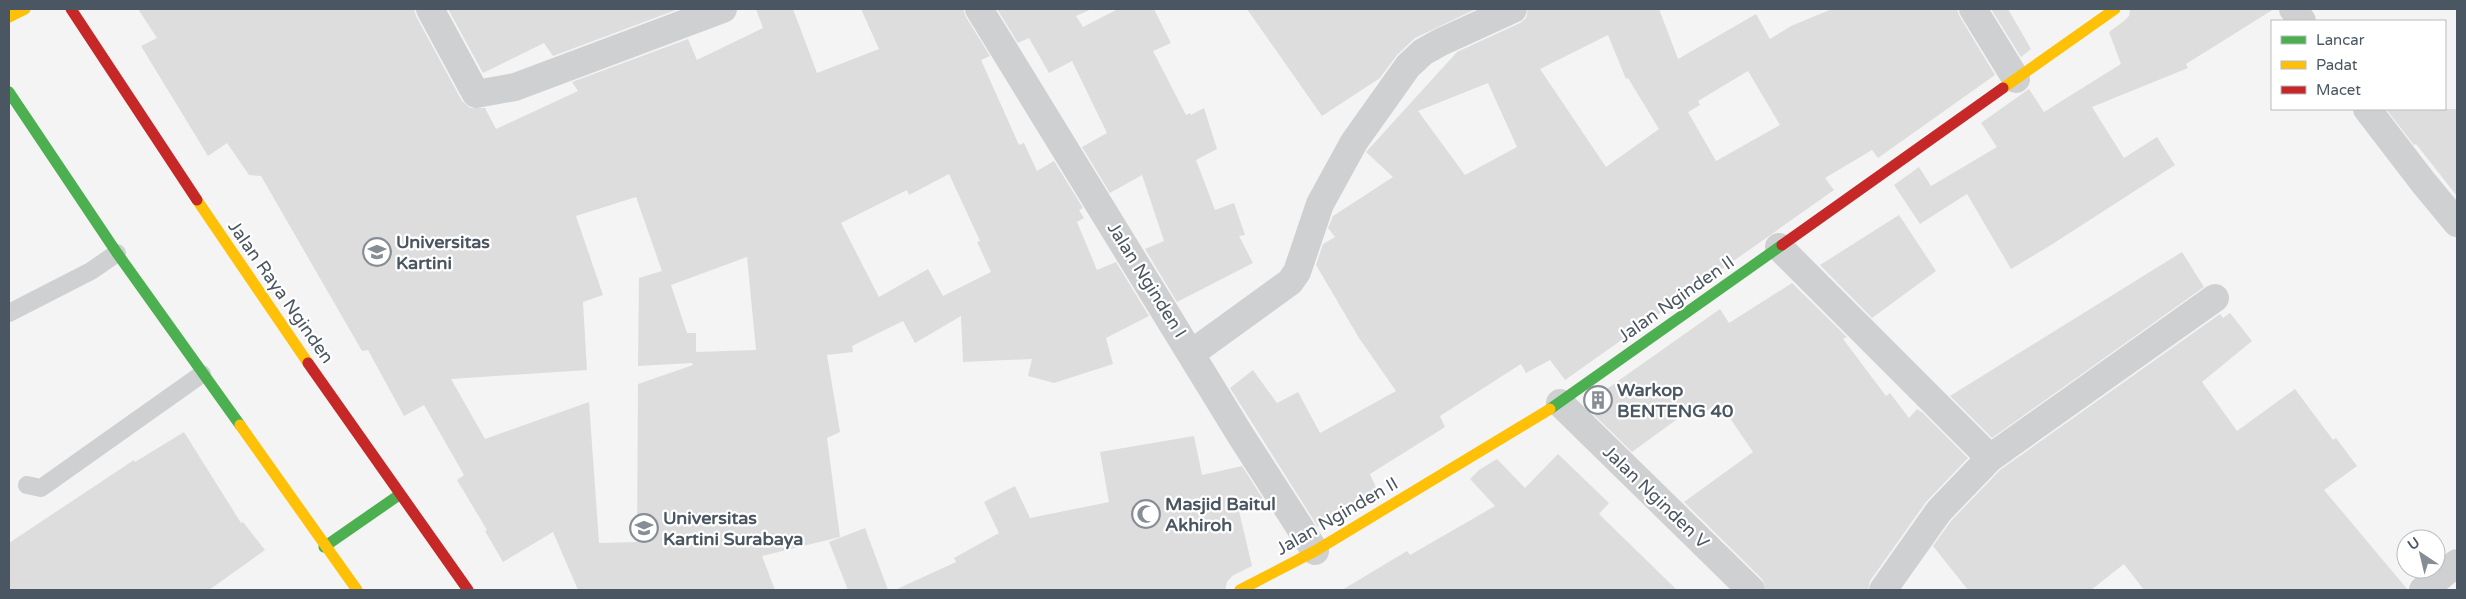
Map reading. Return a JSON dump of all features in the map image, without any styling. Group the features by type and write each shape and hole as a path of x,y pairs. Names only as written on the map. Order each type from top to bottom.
{"main road":[{"path":"9,17 25,9"},
{"name":"Jalan Raya Nginden","path":"71,9 198,203 399,495 468,590"},
{"name":"Jalan Nginden II","path":"1240,590 1315,551 1560,403 2115,9"},
{"path":"9,92 117,253 324,547 357,590"},
{"path":"324,547 399,495"}],"street":[{"path":"430,9 468,83 476,94 485,94 515,87 723,9"},
{"name":"Jalan Nginden I","path":"979,9 1192,353 1241,436 1315,551"},
{"path":"1192,353 1290,282 1297,272 1320,204 1354,142 1408,66 1423,52 1435,45 1513,9"},
{"path":"1973,9 2016,79"},
{"path":"2292,9 2301,20"},
{"path":"2369,110 2435,198 2457,223"},
{"path":"1778,248 1990,458"},
{"path":"1883,590 1939,511 1990,458 2215,298"},
{"name":"Jalan Nginden V","path":"1560,403 1751,590"},
{"path":"2423,590 2457,563"}],"lane":[{"path":"9,313 91,271 117,253"},
{"path":"27,486 41,488 202,374"}],"building":[{"path":"138,9 414,9 462,101 470,108 485,108 496,129 578,91 572,82 688,39 697,60 763,28 756,9 793,9 817,73 879,49 861,9 963,9 990,56 981,60 1019,145 1024,143 1037,171 1054,161 1083,208 1079,210 1084,218 1077,222 1097,270 1116,262 1149,316 1106,338 1113,364 1054,383 1028,376 1032,359 963,362 961,316 915,343 903,321 852,346 853,352 827,355 840,432 827,438 840,537 762,556 775,590 578,590 553,532 503,562 485,531 487,530 457,480 464,475 424,405 404,416 368,350 362,351 261,176 249,175 227,143 208,156 141,46 157,38","holes":["949,174 980,241 977,242 991,272 943,296 928,269 879,297 841,223 907,190 909,195","636,197 662,271 639,278 638,366 692,363 693,365 638,384 637,542 599,543 589,402 485,439 451,379 587,370 583,302 603,295 576,216","747,257 756,350 696,352 696,333 687,333 671,285"]},
{"path":"448,9 676,10 553,56 544,43 483,73"},
{"path":"997,9 1092,9 1076,16 1083,27 1118,9 1154,9 1171,43 1153,51 1186,115 1190,113 1191,115 1204,108 1217,149 1196,160 1215,210 1234,203 1245,235 1239,236 1253,263 1177,302 1145,249 1164,241 1142,175 1110,193 1082,147 1107,133 1072,61 1049,73 1029,38 1018,43"},
{"path":"1247,9 1476,9 1415,38 1397,55 1380,78 1322,116"},
{"path":"1528,9 1659,9 1678,59 1756,14 1770,39 1791,26 1832,9 1957,9 1995,75 1878,158 1872,150 1825,178 1834,190 1565,380 1550,360 1526,373 1521,364 1440,416 1445,427 1370,474 1378,492 1356,503 1358,505 1318,527 1230,388 1253,370 1277,403 1298,392 1320,433 1396,391 1359,338 1316,265 1323,244 1335,237 1328,228 1333,216 1393,177 1366,152 1457,52 1520,23 1526,18","holes":["1608,35 1626,79 1628,78 1659,129 1606,167 1540,69","1748,71 1780,125 1716,161 1688,112 1700,105 1698,101","1488,83 1517,147 1465,175 1418,111"]},
{"path":"1991,9 2008,9 2031,49 2021,57"},
{"path":"2130,9 2274,9 2186,64 2188,68 2092,107 2124,158 2157,137 2175,165 2051,245 2011,269 1967,194 1920,224 1894,185 1919,167 1931,186 1997,147 1981,123 2029,89 2044,112 2121,64 2109,32 2129,16"},
{"path":"2457,109 2457,196 2416,144 2414,145 2387,110"},
{"path":"1899,215 1936,271 1872,318 1820,265"},
{"path":"2182,252 2204,287 1992,438 1950,396"},
{"path":"1792,283 1847,337 1843,339 1886,396 1890,393 1909,418 1917,409 1923,413 1968,458 1926,502 1870,581 1868,590 1766,590 1762,579 1684,502 1753,452 1719,402 1704,413 1698,404 1632,452 1584,405 1720,309 1729,323"},
{"path":"2230,313 2252,341 2202,382 2237,431 2295,389 2333,440 2336,438 2357,466 2324,490 2396,576 2396,579 2399,579 2408,590 2144,590 2124,564 2091,590 1968,590 1933,546 1951,521 2000,470 2220,314 2223,318"},
{"path":"184,432 241,523 243,522 265,550 209,590 9,590 9,543 134,460 135,462"},
{"path":"1194,436 1202,475 1242,466 1265,502 1238,507 1252,566 1232,576 1227,582 1225,590 895,590 956,562 954,558 999,533 984,502 1015,486 1030,518 1109,502 1100,452"},
{"path":"1558,454 1609,503 1599,514 1677,590 1342,590 1407,551 1410,555 1495,506 1470,479 1479,470 1497,459 1525,488"},
{"path":"865,528 888,590 848,590 829,542"}],"traffic: fast":[{"path":"9,92 117,253 240,425"},
{"path":"1550,409 1782,245"},
{"path":"324,547 399,495"}],"traffic: slow":[{"path":"9,17 25,9"},
{"path":"2003,88 2115,9"},
{"path":"197,200 308,363"},
{"path":"1240,590 1315,551 1550,409"},
{"path":"240,425 357,590"}],"traffic: jam":[{"path":"71,9 197,200"},
{"path":"1782,245 2003,88"},
{"path":"308,363 468,590"}],"place":[{"name":"Universitas Kartini","path":"377,252"},
{"name":"Warkop BENTENG 40","path":"1598,400"},
{"name":"Masjid Baitul Akhiroh","path":"1146,514"},
{"name":"Universitas Kartini Surabaya","path":"644,528"}]}
